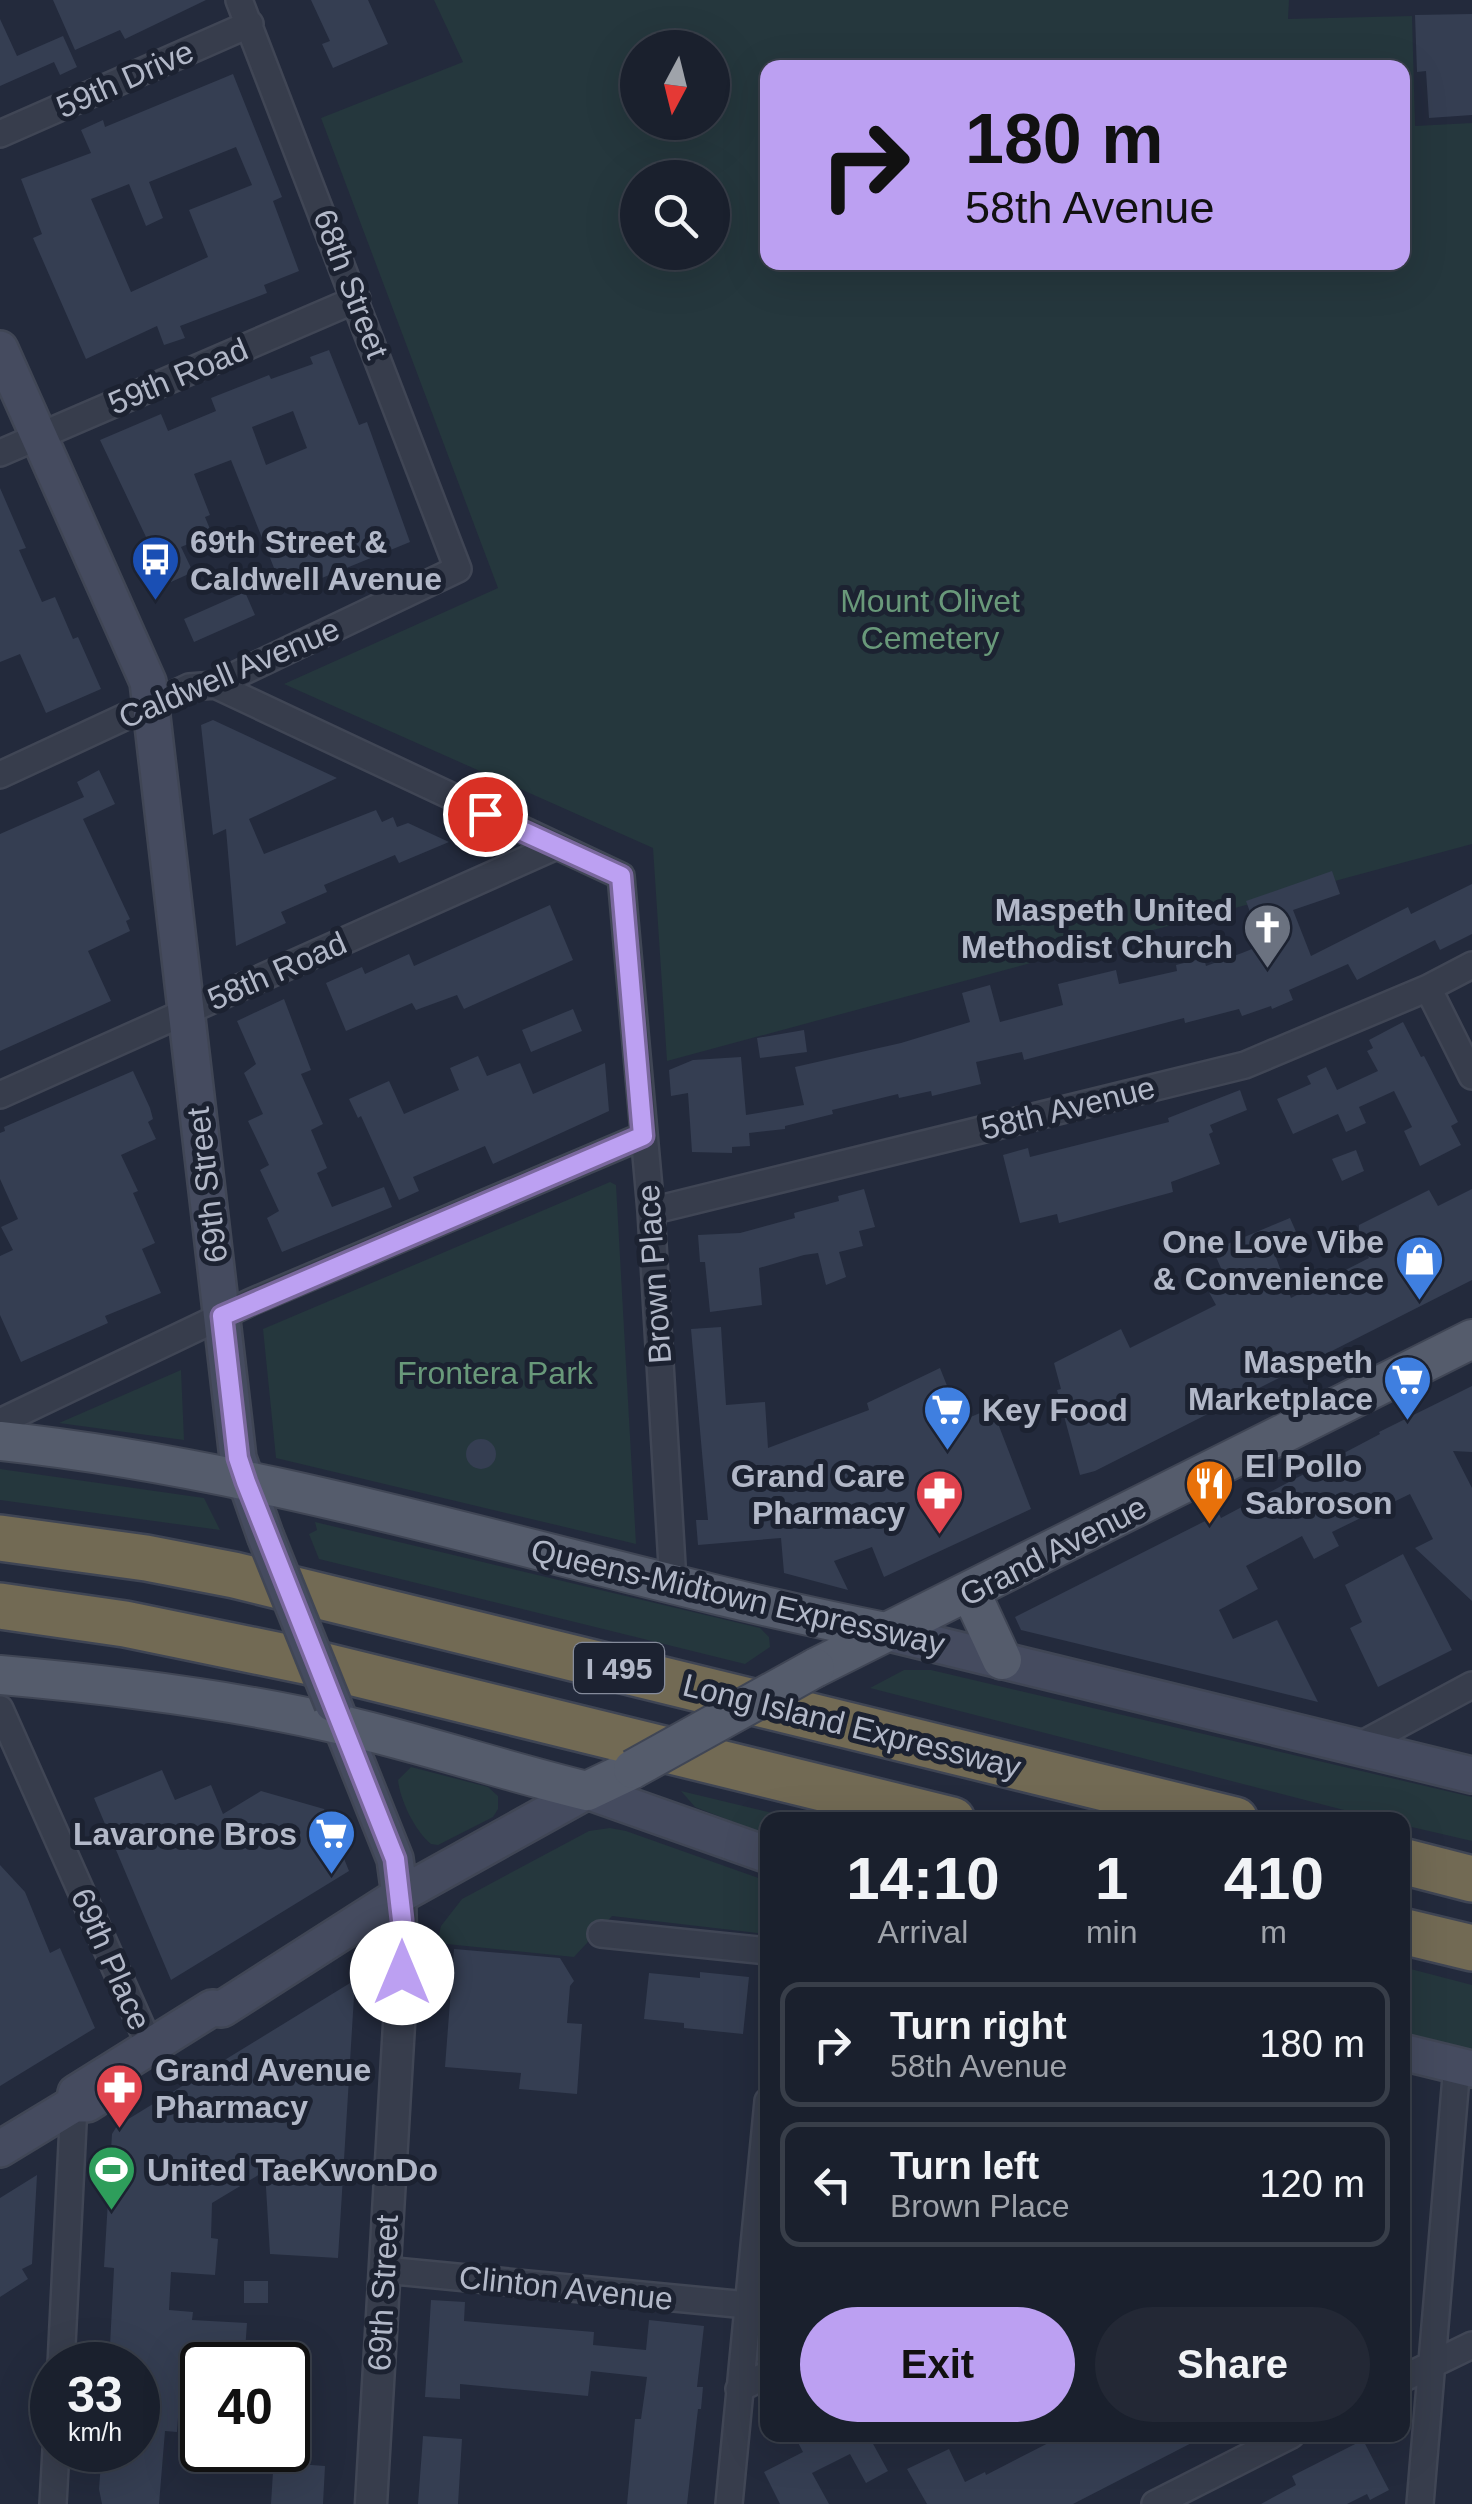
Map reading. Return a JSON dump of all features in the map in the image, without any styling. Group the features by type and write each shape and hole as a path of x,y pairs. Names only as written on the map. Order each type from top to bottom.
{"highway":[{"name":"Long Island Expressway","path":"0,1538 128,1555 234,1575 1201,1812"},
{"name":"Long Island Expressway","path":"0,1606 124,1624 304,1661 919,1812"},
{"path":"1410,1864 1472,1878"},
{"path":"1410,1933 1472,1948"}],"main road":[{"name":"69th Street","path":"0,348 148,682 238,1458 395,1859 400,1895"},
{"name":"Grand Avenue","path":"74,2104 76,2092 150,2044 212,2008 222,2009 400,1895 587,1792 815,1668 1472,1339"},
{"name":"Queens-Midtown Expressway","path":"0,1441 246,1482 1472,1774"},
{"path":"971,1593 1002,1660"},
{"path":"0,1675 337,1714 587,1792 760,1852"},
{"name":"Grand Avenue","path":"0,2149 74,2104 87,2104 219,2021 222,2009"},
{"path":"1410,2054 1464,2067"}],"street":[{"name":"68th Street","path":"239,0 458,569"},
{"name":"59th Drive","path":"0,134 250,24"},
{"name":"59th Road","path":"0,453 357,300"},
{"name":"Caldwell Avenue","path":"0,775 188,687 215,685 458,569"},
{"name":"Brown Place","path":"215,685 621,876 650,1210 673,1582"},
{"name":"58th Road","path":"0,1095 554,847"},
{"name":"58th Avenue","path":"650,1210 1245,1065 1472,966"},
{"path":"1428,988 1472,1076"},
{"path":"0,1422 222,1316 643,1136"},
{"path":"1355,1748 1472,1685"},
{"name":"69th Place","path":"0,1710 150,2044"},
{"name":"69th Street","path":"371,2504 402,1973 400,1895"},
{"path":"601,1934 760,1950"},
{"path":"1420,2504 1464,2067"},
{"path":"62,2342 74,2104"},
{"path":"729,2504 760,2179"},
{"name":"Clinton Avenue","path":"384,2270 747,2305"},
{"path":"1410,2374 1472,2345"},
{"path":"739,2389 760,2378"},
{"path":"1154,2504 1277,2442"},
{"path":"53,2504 55,2472"}],"green space":[{"name":"Mount Olivet Cemetery","path":"434,0 1289,0 1288,19 1412,16 1415,126 1472,123 1472,844 667,1061 653,848 284,684 498,588 321,118 463,62"},
{"name":"Frontera Park","path":"610,1182 616,1185 636,1544 276,1458 263,1329"},
{"path":"181,1370 184,1440 59,1423"},
{"path":"0,1469 204,1498 220,1530 0,1500"},
{"path":"315,1522 760,1628 769,1637 770,1647 745,1664 319,1559 309,1534 317,1530"},
{"path":"904,1670 931,1670 1472,1797 1472,1841 1410,1827 1410,1812 1352,1812 870,1688"},
{"path":"411,1767 488,1787 498,1796 498,1809 493,1817 438,1845 431,1844 414,1823 399,1788 398,1780"},
{"path":"681,1791 768,1812 760,1812 760,1832 695,1807"},
{"path":"589,1831 626,1831 760,1879 760,1933 612,1916 574,1957 437,1943 441,1926 462,1899"},
{"path":"1410,1969 1472,1985 1472,2054 1410,2039"}],"building":[{"path":"53,0 206,0 125,39 120,30 75,50"},
{"path":"311,0 368,0 388,44 333,68 322,44 330,41"},
{"path":"1472,14 1472,115 1429,118 1426,71 1417,72 1415,15"},
{"path":"0,19 17,56 63,36 77,67 60,75 54,62 0,86"},
{"path":"233,74 282,197 273,201 299,271 264,285 267,293 180,326 185,338 164,345 157,326 86,359 33,238 42,234 21,179 91,153 81,130 103,120 105,127","holes":["236,147 252,185 189,210 208,257 131,292 91,199 129,184 146,226 163,218 149,182"]},
{"path":"329,350 359,425 367,422 410,542 317,580 315,574 282,588 231,460 194,474 210,515 205,517 212,534 181,547 193,572 171,582 100,440 161,414 168,431 216,411 211,398 269,375 271,379 313,364 310,357","holes":["293,411 307,448 266,465 252,427"]},
{"path":"0,488 26,548 19,550 42,602 55,597 101,689 46,713 20,654 0,662"},
{"path":"245,592 255,615 194,642 184,619"},
{"path":"213,720 337,778 249,819 264,854 376,810 382,822 393,817 397,827 408,823 449,842 399,863 395,855 324,885 327,892 281,912 286,923 236,946 226,829 213,835 201,725"},
{"path":"99,770 115,804 83,819 130,919 126,921 130,931 88,951 111,1001 0,1051 0,834 84,797 77,782"},
{"path":"1332,871 1340,894 1293,910 1311,956 1408,907 1411,914 1472,884 1472,934 1440,950 1435,940 1357,980 1348,964 1289,990 1293,1000 1272,1009 1271,1006 1242,1016 1239,1009 1185,1023 1184,1018 1024,1060 1022,1052 976,1062 981,1084 932,1096 931,1091 899,1098 898,1094 832,1110 833,1114 785,1129 749,1133 750,1146 732,1147 732,1153 692,1152 688,1093 671,1096 669,1070 693,1060 741,1057 746,1115 804,1105 795,1067 901,1043 970,1022 962,993 990,985 1000,1022 1063,1005 1058,984 1116,970 1119,984 1177,971 1176,965 1204,958 1206,966 1262,945 1246,901"},
{"path":"550,905 573,960 464,1009 457,995 416,1010 412,1003 346,1031 326,983 362,967 365,974 409,954 414,966"},
{"path":"284,999 311,1070 301,1074 323,1124 311,1130 327,1168 317,1173 332,1207 384,1187 392,1207 282,1252 267,1218 279,1211 260,1170 269,1165 248,1121 263,1114 244,1073 256,1064 237,1021"},
{"path":"573,1009 582,1031 531,1052 522,1030"},
{"path":"1403,1022 1458,1122 1451,1126 1461,1145 1420,1166 1404,1131 1412,1127 1394,1091 1359,1107 1366,1123 1346,1132 1338,1114 1293,1134 1277,1099 1311,1084 1307,1076 1326,1067 1337,1090 1378,1071 1367,1051 1373,1048 1369,1040"},
{"path":"804,1030 807,1052 760,1058 757,1038"},
{"path":"478,1056 487,1076 520,1063 533,1094 605,1063 609,1111 493,1164 485,1146 413,1177 419,1191 399,1200 361,1116 358,1118 349,1099 389,1081 404,1114 459,1090 450,1068"},
{"path":"133,1071 150,1108 153,1119 148,1122 156,1139 121,1155 155,1243 142,1249 161,1293 105,1316 108,1323 21,1362 0,1315 0,1256 13,1250 1,1227 18,1219 0,1179 0,1133 5,1131 4,1127"},
{"path":"1240,1090 1247,1110 1210,1125 1213,1132 1209,1134 1220,1164 1171,1182 1173,1192 1059,1223 1057,1214 1020,1223 1003,1155 1028,1148 1030,1157 1169,1122 1168,1118"},
{"path":"1356,1150 1364,1171 1342,1181 1332,1159"},
{"path":"864,1189 875,1227 859,1231 863,1246 839,1252 846,1277 826,1285 818,1253 804,1255 759,1268 762,1305 710,1312 698,1235 740,1233 795,1218 794,1213 839,1201 838,1196"},
{"path":"1472,1189 1472,1280 1314,1360 1315,1363 1080,1475 1057,1390 1061,1389 1054,1363 1121,1329 1130,1348 1216,1305 1205,1285 1224,1275 1213,1250 1290,1218 1300,1241 1274,1252 1291,1298 1369,1258 1359,1238 1359,1225 1429,1190 1438,1206"},
{"path":"721,1327 726,1405 765,1402 768,1448 869,1410 867,1403 940,1368 961,1421 992,1408 1031,1509 884,1577 872,1547 834,1561 848,1590 784,1573 781,1538 698,1545 696,1520 708,1520 691,1329"},
{"path":"1472,1386 1472,1452 1453,1451 1472,1488 1472,1601 1415,1548 1433,1539 1410,1494 1332,1532 1339,1546 1314,1559 1302,1536 1246,1566 1258,1589 1219,1610 1233,1639 1277,1620 1318,1702 1021,1630 1015,1617 1219,1514 1221,1518"},
{"path":"481,1439 492,1443 496,1454 492,1465 481,1469 470,1465 466,1454 470,1443"},
{"path":"1403,1554 1452,1650 1378,1687 1350,1628 1362,1622 1345,1585"},
{"path":"162,1770 175,1800 211,1785 223,1814 261,1791 324,1809 349,1871 171,1980 94,1798"},
{"path":"0,1865 25,1892 50,1953 60,1948 95,2028 0,2086"},
{"path":"454,1949 560,1958 574,1981 570,1986 567,2023 582,2024 577,2094 519,2089 521,2073 445,2067"},
{"path":"700,1972 749,1977 743,2034 644,2019 649,1973 700,1978"},
{"path":"355,1980 338,2258 270,2254 265,2171 212,2203 211,2238 218,2239 215,2275 171,2272 169,2310 193,2312 192,2320 247,2323 246,2342 180,2342 177,2432 165,2431 159,2504 102,2504 99,2489 100,2472 160,2472 160,2342 110,2342 114,2268 104,2267 112,2134 117,2126"},
{"path":"37,2175 32,2264 22,2269 28,2279 0,2297 0,2198"},
{"path":"244,2281 268,2281 268,2303 244,2303"},
{"path":"431,2300 465,2302 464,2321 594,2332 593,2345 646,2350 649,2320 704,2326 697,2387 703,2387 701,2409 687,2504 627,2504 635,2419 641,2419 647,2377 591,2371 588,2396 460,2384 460,2399 425,2397"},
{"path":"423,2436 462,2439 458,2504 418,2504"},
{"path":"798,2442 872,2442 888,2471 866,2483 850,2454 812,2473 829,2504 780,2504 764,2472 803,2452"},
{"path":"1050,2442 1193,2442 1073,2504 927,2504 907,2469 949,2449 965,2482 985,2472 986,2475"},
{"path":"1364,2442 1389,2490 1370,2500 1367,2494 1347,2504 1261,2504 1296,2485 1292,2476"},
{"path":"310,2465 325,2466 323,2504 271,2504 273,2472 310,2472"}],"place":[{"name":"69th Street & Caldwell Avenue","path":"155,602"},
{"name":"Maspeth United Methodist Church","path":"1268,970"},
{"name":"One Love Vibe & Convenience","path":"1419,1302"},
{"name":"Maspeth Marketplace","path":"1408,1422"},
{"name":"Key Food","path":"947,1452"},
{"name":"El Pollo Sabroson","path":"1210,1526"},
{"name":"Grand Care Pharmacy","path":"940,1536"},
{"name":"Lavarone Bros","path":"332,1876"},
{"name":"Grand Avenue Pharmacy","path":"120,2130"},
{"name":"United TaeKwonDo","path":"112,2212"}],"route":[{"path":"402,1973 402,1920 395,1859 238,1458 222,1316 643,1136 621,876 485,814"}]}
